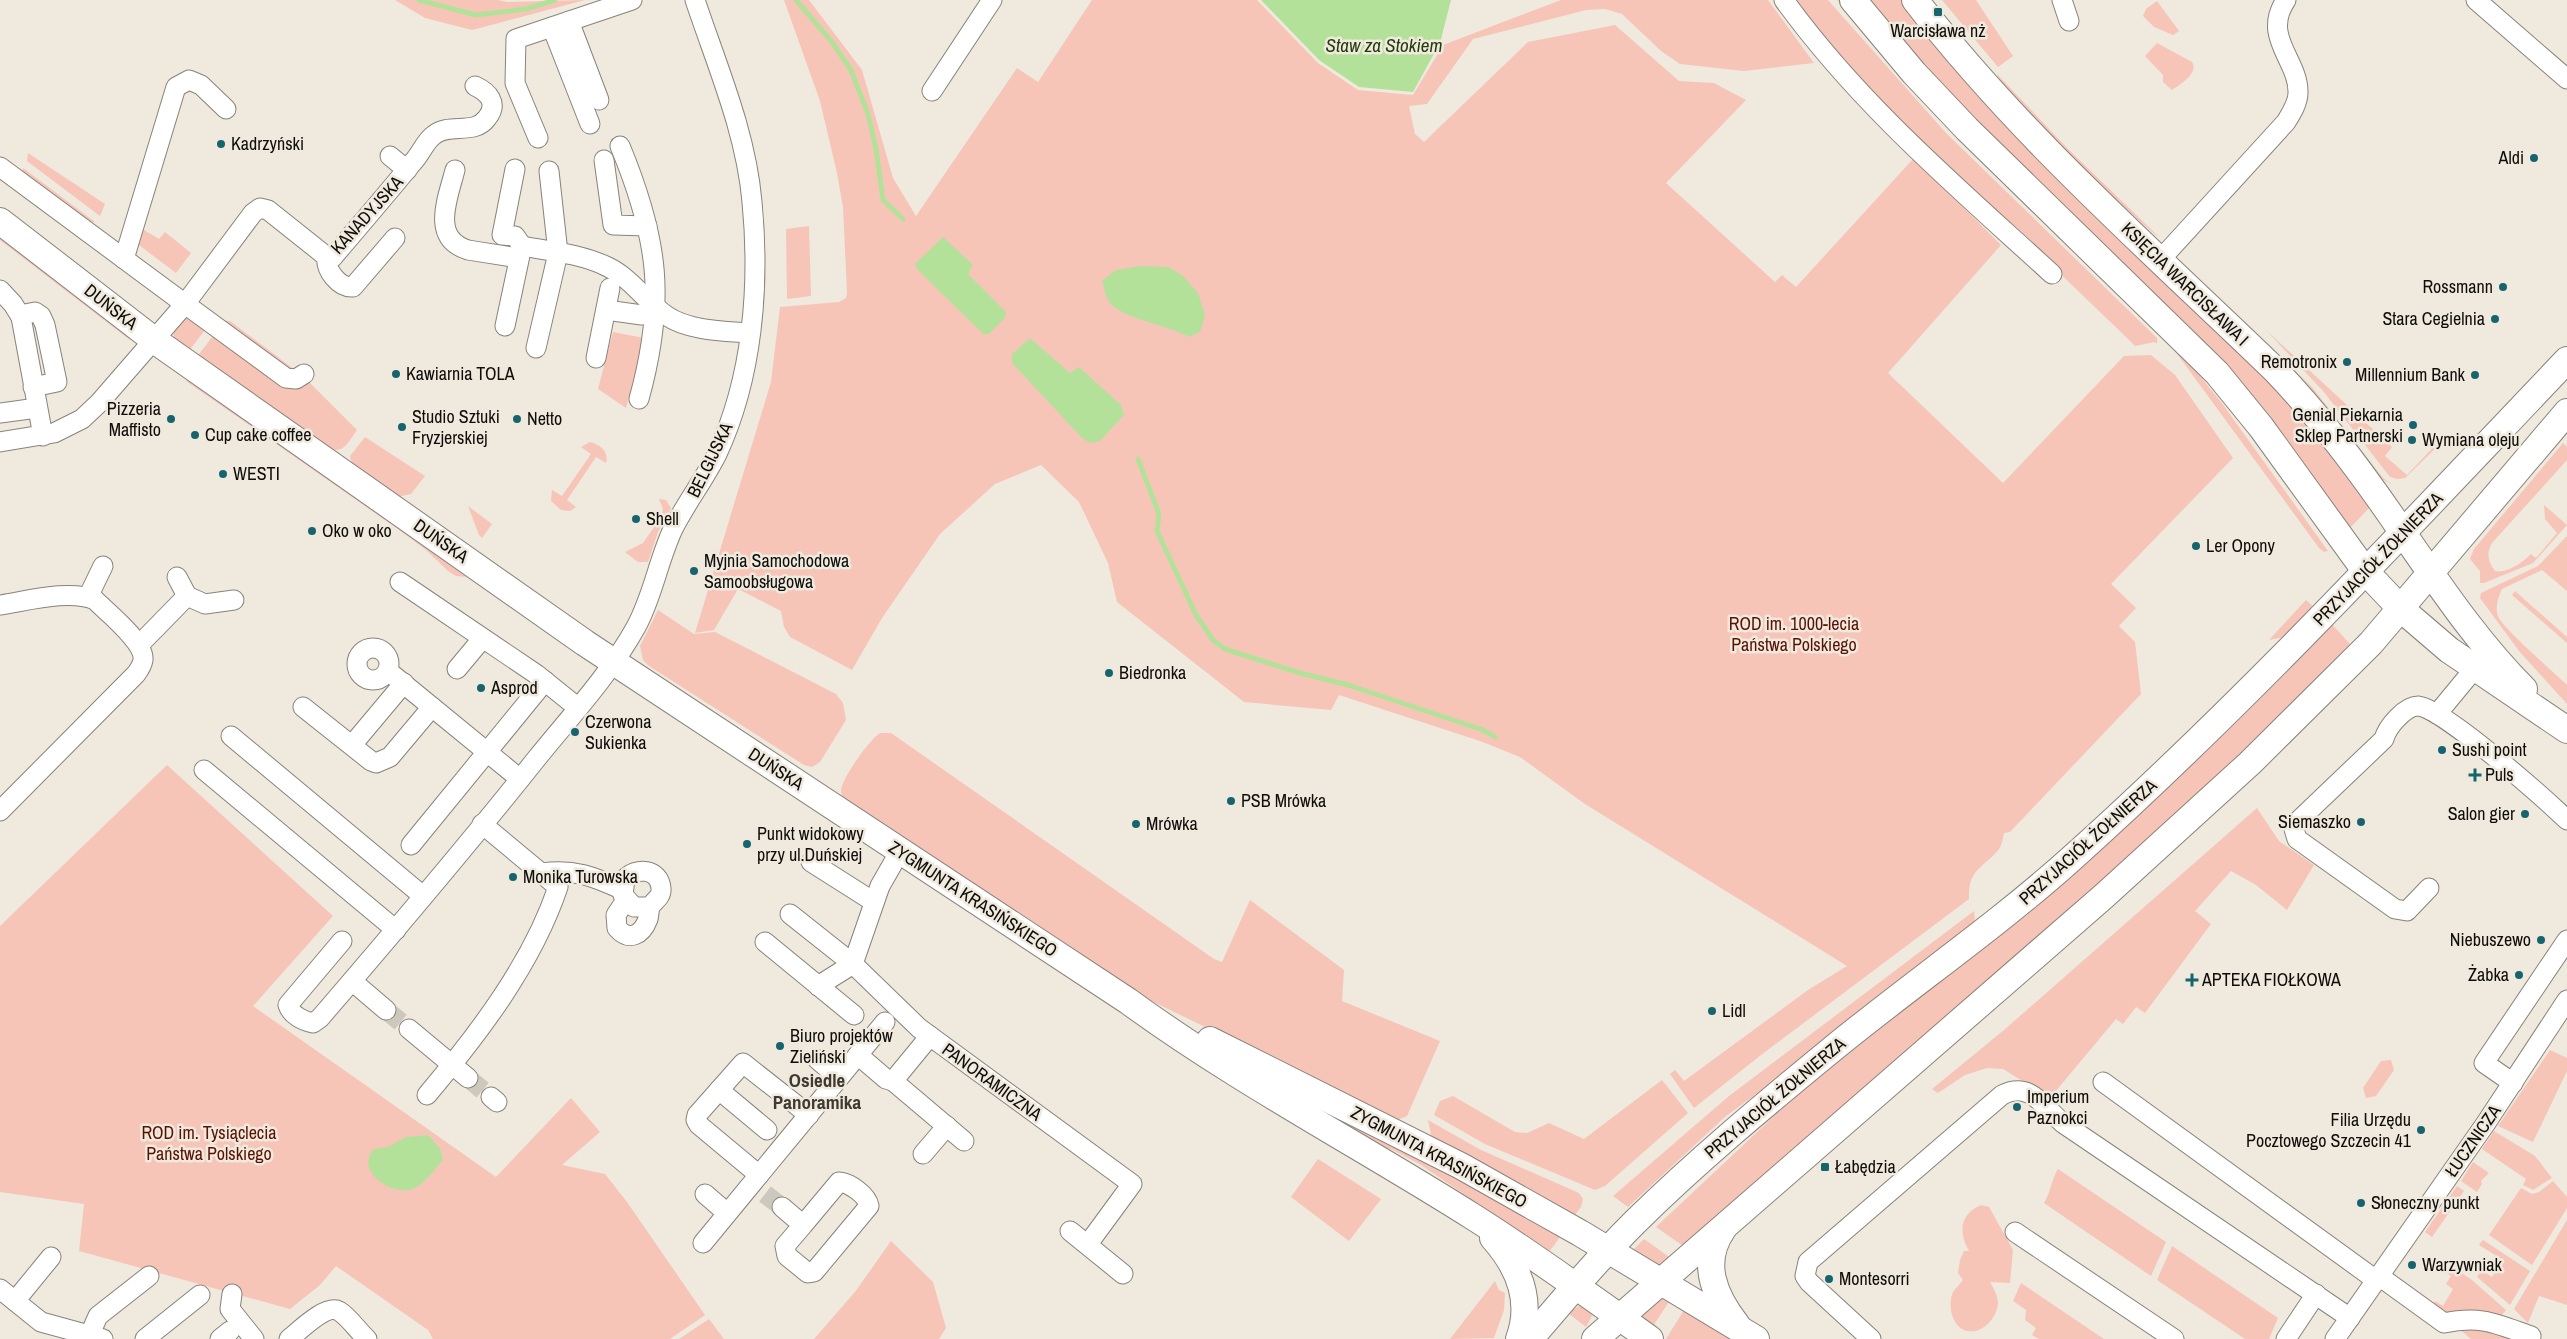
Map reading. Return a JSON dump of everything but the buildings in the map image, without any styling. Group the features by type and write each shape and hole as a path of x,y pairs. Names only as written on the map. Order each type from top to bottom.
{"street":[{"path":"538,138 515,83 516,40 632,0"},
{"name":"BELGIJSKA","path":"342,941 288,1005 290,1010 304,1021 313,1023 320,1018 396,930 520,780 628,642 648,603 674,528 703,480 724,437 744,370 750,333 754,288 754,236 747,169 728,95 695,0"},
{"path":"932,91 992,0"},
{"path":"1784,0 1811,36 1852,84 2052,274"},
{"name":"KSIĘCIA WARCISŁAWA I","path":"1853,0 1914,73 1967,129 2184,337 2217,373 2261,427 2366,572 2400,608 2430,636 2561,725"},
{"name":"KSIĘCIA WARCISŁAWA I","path":"1915,0 1960,57 2029,133 2292,387 2328,430 2403,533 2454,608 2496,658 2561,725"},
{"path":"2062,0 2070,21"},
{"path":"2160,260 2286,122 2295,106 2298,93 2278,35 2281,8 2286,0"},
{"path":"2476,0 2567,79"},
{"path":"561,24 599,100"},
{"path":"561,24 590,124"},
{"path":"124,258 176,87 189,80 197,82 226,109"},
{"name":"KANADYJSKA","path":"185,304 241,228 256,210 260,208 268,210 327,257 333,256 407,170 435,134 450,129 471,128 481,124 488,117 492,100 489,94 475,86"},
{"path":"620,146 636,185 647,226 654,264 652,342 639,399"},
{"path":"390,156 407,170"},
{"path":"604,160 613,224 647,226"},
{"path":"0,167 286,378 296,379 304,374"},
{"path":"505,326 521,252 515,236 502,235 515,169"},
{"path":"455,170 443,222 448,237 460,248 468,250 558,252 602,264 615,271 654,305 679,322 714,329 750,333"},
{"path":"536,348 558,252 549,171"},
{"name":"DUŃSKA","path":"0,221 154,340 613,662 818,796"},
{"path":"327,257 326,264 329,272 348,287 353,287 395,238"},
{"path":"596,358 610,288"},
{"path":"0,290 20,315 43,436"},
{"path":"0,442 43,436 63,430 82,419 99,403 185,304"},
{"path":"606,310 642,315 654,305"},
{"name":"PRZYJACIÓŁ ŻOŁNIERZA","path":"1530,1339 1608,1250 1689,1170 1879,1012 1976,939 2070,860 2228,714 2567,360"},
{"path":"0,413 37,408"},
{"path":"1595,1339 2104,896 2216,795 2335,680 2431,573 2567,412"},
{"path":"88,597 103,566"},
{"path":"177,577 187,596 205,604 234,600"},
{"path":"400,582 545,681 577,707"},
{"path":"0,605 69,595 96,600 139,645 143,661 136,674 4,799"},
{"path":"139,645 187,596"},
{"path":"457,669 482,639"},
{"path":"2437,714 2475,668"},
{"path":"384,675 400,688 432,707 520,780"},
{"path":"411,845 545,681"},
{"path":"352,745 400,688"},
{"path":"2429,888 2407,911 2395,909 2296,839 2294,829 2297,822 2384,739 2386,731 2411,708 2420,706 2437,714 2524,779 2567,820"},
{"path":"303,707 371,761 383,762 390,757 432,707"},
{"path":"231,736 423,896"},
{"path":"204,770 396,930"},
{"name":"ZYGMUNTA KRASIŃSKIEGO","path":"818,796 1275,1100 1476,1219 1576,1286 1650,1339"},
{"path":"427,1095 452,1065 513,979 532,944 558,886 482,824"},
{"path":"818,986 853,964 874,902 888,868 900,851"},
{"path":"811,862 874,902"},
{"path":"640,870 651,873 656,877 661,887 658,898 650,907 649,916 640,933 636,935 626,935 617,928 615,920 624,895 623,884 629,875 640,870"},
{"path":"542,873 563,871 581,873 624,895 639,909 650,907"},
{"name":"PANORAMICZNA","path":"790,914 853,964 908,1019 1132,1184 1088,1244"},
{"path":"2513,1083 2484,1063 2567,940"},
{"path":"765,942 854,1015"},
{"path":"352,981 386,1010"},
{"name":"ŁUCZNICZA","path":"2335,1339 2513,1083 2567,1000"},
{"name":"ZYGMUNTA KRASIŃSKIEGO","path":"1128,1001 1417,1143 1608,1250 1748,1334"},
{"path":"703,1243 727,1213 759,1184 809,1115 885,1022"},
{"path":"408,1029 468,1078"},
{"path":"893,1081 930,1036"},
{"path":"858,1056 886,1079 893,1081 964,1140"},
{"path":"817,1059 839,1078"},
{"path":"759,1184 696,1120 743,1063 809,1115"},
{"path":"2103,1082 2377,1278 2442,1331 2467,1318 2482,1319 2531,1336"},
{"path":"719,1090 767,1130"},
{"path":"1870,1339 1809,1282 1805,1276 1808,1262 2002,1095 2018,1090 2024,1090 2036,1096 2064,1124 2350,1318"},
{"path":"923,1154 947,1126"},
{"path":"838,1182 847,1183 868,1200 869,1206 814,1272 808,1273 787,1256 785,1246 803,1225 838,1182"},
{"path":"705,1194 727,1213"},
{"path":"782,1207 803,1225"},
{"name":"ZYGMUNTA KRASIŃSKIEGO","path":"1732,1218 1713,1247 1710,1267 1714,1288 1721,1302 1748,1334"},
{"name":"ZYGMUNTA KRASIŃSKIEGO","path":"1476,1219 1504,1250 1519,1276 1525,1308 1518,1339"},
{"path":"1070,1231 1123,1274"},
{"path":"2015,1232 2174,1339"},
{"path":"15,1301 51,1258"},
{"path":"0,1289 41,1322 97,1337 98,1316 149,1276"},
{"path":"232,1294 230,1309 254,1339"},
{"path":"2286,1339 2316,1294"},
{"path":"145,1339 200,1295"},
{"path":"289,1339 324,1312 332,1309 339,1311 367,1339"}],"green space":[{"path":"395,0 498,0 507,2 585,0 472,30 425,18"},
{"name":"ROD im. 1000-lecia Państwa Polskiego","path":"784,0 809,0 862,70 893,178 916,216 1017,68 1038,82 1092,0 1257,0 1318,63 1358,90 1413,95 1443,45 1561,0 1768,0 1814,63 1744,71 1680,64 1661,51 1622,14 1605,9 1586,10 1473,39 1427,104 1409,106 1415,134 1424,142 1528,42 1615,25 1679,81 1714,83 1746,100 1666,183 1775,282 1782,275 1796,287 1914,158 2001,245 1888,373 2003,483 2124,356 2151,355 2175,375 2233,458 2111,584 2136,608 2119,626 2135,642 2141,694 2010,832 2004,833 1999,849 1974,875 1969,889 1969,899 1761,1055 1694,1108 1670,1074 1675,1070 1684,1081 1808,990 1847,966 1585,804 1520,757 1480,741 1339,695 1331,710 1244,702 1117,602 1108,563 1079,502 1041,465 995,484 940,534 882,618 852,670 790,637 784,627 781,611 738,589 714,630 695,633 771,382 780,307 839,302 846,298 847,293 843,207 837,173 820,101"},
{"path":"1793,0 1828,0 1946,133 2157,338 2157,344 2155,342 2135,346 1863,84"},
{"path":"1837,0 1841,0 2156,328"},
{"path":"1866,0 1902,0 1919,22 2294,406 2371,506 2349,529 1978,127"},
{"path":"1942,0 1976,0 2013,56 1998,67"},
{"path":"2157,1 2179,31 2173,35 2154,27 2143,16 2146,9"},
{"path":"2157,43 2192,62 2194,66 2188,78 2172,90 2163,82 2163,75 2145,56"},
{"path":"1997,74 2068,149 2159,237 2071,156 2020,103 2003,84"},
{"path":"28,153 105,204 100,216 27,161"},
{"path":"23,168 95,222 88,223 22,172"},
{"path":"809,226 811,296 787,299 786,229"},
{"path":"139,227 159,239 165,232 191,253 176,273 135,242"},
{"path":"0,231 128,335 130,340 0,240"},
{"path":"190,317 208,326 188,352 175,341 173,331 182,320"},
{"path":"222,320 230,321 295,370 293,373"},
{"path":"2266,330 2392,447 2385,456 2407,475 2440,440 2442,442 2405,478 2397,479 2390,477 2323,391"},
{"path":"216,332 306,379 357,430 347,444 341,449 336,450 324,448 196,358"},
{"path":"613,332 644,338 626,408 598,389"},
{"path":"2164,336 2186,359 2221,402 2328,551 2324,552 2319,548"},
{"path":"191,374 431,543 467,577 456,576 448,571 426,550 398,529 186,381"},
{"path":"2299,374 2312,387 2334,415"},
{"path":"2348,433 2383,478 2393,485 2382,479"},
{"path":"365,437 425,476 411,494 397,497 352,464 350,456"},
{"path":"590,442 598,445 605,452 606,463 596,457 567,500 576,507 570,511 561,510 551,501 552,490 562,496 591,454 581,447"},
{"path":"2563,443 2567,447 2567,460 2492,543 2488,554 2495,571 2505,571 2514,567 2531,554 2536,558 2557,533 2545,519 2544,505 2567,525 2533,563 2480,583 2480,571 2470,559 2474,549"},
{"path":"659,499 666,500 671,508 658,532 648,562 638,562 625,552 643,543 661,517 663,509"},
{"path":"468,506 492,524 482,538 479,535"},
{"path":"2567,536 2567,591 2542,570 2502,589 2498,599 2497,610 2498,616 2509,630 2567,685 2567,704 2519,651 2480,598 2481,593 2538,566"},
{"path":"2515,591 2567,637 2567,643 2512,595"},
{"path":"2306,600 2316,609 2284,637 2269,640"},
{"path":"658,610 694,634 715,632 836,694 843,703 846,720 820,762 812,767 804,765 649,666 643,660 640,646"},
{"path":"2329,621 2350,644 2175,819 1686,1248 1656,1227 1807,1085"},
{"path":"880,733 891,733 1214,959 1222,962 1250,900 1344,970 1342,1001 1440,1041 1407,1116 1397,1120 1135,993 843,798 841,790 851,768"},
{"name":"ROD im. Tysiąclecia Państwa Polskiego","path":"167,765 333,916 253,1006 496,1177 571,1098 600,1132 562,1165 605,1174 627,1202 705,1315 670,1339 433,1339 428,1330 336,1266 320,1285 290,1309 79,1251 84,1204 0,1192 0,926"},
{"path":"2257,808 2279,841 2314,865 2287,910 2256,885 2231,871 2195,911 2211,924 2145,1013 2136,1007 2123,1024 2116,1019 2050,1098 2003,1069 1987,1068 1965,1075 1938,1093 1932,1089 2004,1030"},
{"path":"1974,911 1975,923 1788,1071 1726,1116 1628,1207 1613,1196 1729,1096"},
{"path":"2550,1050 2567,1058 2567,1071 2533,1142 2498,1126"},
{"path":"2391,1060 2394,1070 2376,1096 2366,1098 2363,1088 2381,1061"},
{"path":"1662,1080 1688,1113 1605,1186 1595,1190 1485,1144 1434,1115 1440,1101 1453,1096 1515,1132 1527,1133 1549,1123 1584,1139"},
{"path":"1268,1081 1563,1233 1549,1252 1421,1165 1393,1150 1370,1142"},
{"path":"1428,1120 1481,1150 1579,1193 1583,1199 1581,1207 1572,1219 1435,1141 1431,1135"},
{"path":"2494,1131 2535,1156 2552,1178 2533,1190 2523,1185 2526,1179 2482,1149"},
{"path":"1318,1159 1381,1199 1349,1241 1291,1197"},
{"path":"2473,1162 2489,1173 2481,1181 2482,1184 2477,1192 2461,1181"},
{"path":"2058,1169 2166,1242 2151,1276 2044,1203"},
{"path":"2553,1181 2567,1197 2567,1208 2532,1265 2489,1235 2521,1188 2532,1194 2539,1192"},
{"path":"2457,1186 2464,1191 2432,1237 2425,1232"},
{"path":"1981,1205 1989,1207 2013,1250 2010,1283 1990,1282 1998,1300 1995,1314 1984,1327 1978,1330 1967,1331 1954,1321 1951,1297 1963,1280 1958,1273 1960,1260 1964,1251 1969,1251 1963,1237 1963,1224 1969,1213"},
{"path":"2567,1220 2567,1305 2539,1296 2528,1323 2514,1309"},
{"path":"1644,1239 1672,1259 1658,1266 1633,1250"},
{"path":"2483,1240 2530,1271 2510,1305 2477,1277 2481,1270 2492,1277 2503,1260 2479,1245"},
{"path":"891,1241 933,1282 946,1328 939,1339 814,1339 855,1292"},
{"path":"2172,1246 2278,1318 2269,1339 2245,1339 2157,1280"},
{"path":"2446,1263 2472,1280 2506,1310 2497,1321 2441,1311 2431,1307 2435,1301 2443,1306 2453,1289 2446,1284 2451,1276 2442,1270"},
{"path":"1495,1281 1499,1290 1505,1293 1504,1310 1494,1338 1450,1339"},
{"path":"2021,1283 2104,1339 2039,1339 2032,1335 2036,1328 2025,1320 2026,1310 2013,1301"},
{"path":"1659,1298 1669,1302 1651,1329 1638,1314"},
{"path":"1581,1305 1593,1314 1586,1327 1568,1313"},
{"path":"1684,1310 1732,1339 1666,1339"},
{"path":"709,1319 724,1339 679,1339"},
{"path":"2461,1324 2525,1339 2471,1339 2457,1327"}],"water":[{"name":"Staw za Stokiem","path":"1261,0 1451,0 1440,43 1413,92 1359,87 1319,60"},
{"path":"943,237 973,265 968,274 1006,312 1005,318 989,334 983,334 916,268 915,264"},
{"path":"1140,266 1169,267 1183,276 1198,293 1205,315 1200,332 1189,337 1122,312 1113,306 1107,298 1102,281 1116,270"},
{"path":"1030,338 1070,373 1079,367 1121,405 1124,415 1100,441 1090,443 1082,438 1012,363 1012,354"},
{"path":"428,1135 440,1148 443,1160 423,1183 408,1190 394,1189 386,1186 374,1176 368,1163 373,1149 388,1147 406,1137"}],"waterway":[{"path":"419,0 476,15 526,9 555,0"},
{"path":"796,0 832,42 851,70 868,114 876,149 883,200 903,219"},
{"path":"1138,459 1159,514 1157,531 1196,615 1213,640 1225,649 1300,673 1348,685 1483,730 1495,737"}],"tunnel":[{"path":"386,1010 409,1029"},
{"path":"468,1078 491,1097"},
{"path":"765,1194 782,1207"}],"place":[{"name":"Warcisława nż","path":"1938,12"},
{"name":"Kadrzyński","path":"221,144"},
{"name":"Aldi","path":"2534,158"},
{"name":"Rossmann","path":"2503,287"},
{"name":"Stara Cegielnia","path":"2495,319"},
{"name":"Remotronix","path":"2347,362"},
{"name":"Kawiarnia TOLA","path":"396,374"},
{"name":"Millennium Bank","path":"2475,375"},
{"name":"Pizzeria Maffisto","path":"171,419"},
{"name":"Netto","path":"517,419"},
{"name":"Genial Piekarnia Sklep Partnerski","path":"2413,425"},
{"name":"Studio Sztuki Fryzjerskiej","path":"402,427"},
{"name":"Cup cake coffee","path":"195,435"},
{"name":"Wymiana oleju","path":"2412,440"},
{"name":"WESTI","path":"223,474"},
{"name":"Shell","path":"636,519"},
{"name":"Oko w oko","path":"312,531"},
{"name":"Ler Opony","path":"2196,546"},
{"name":"Myjnia Samochodowa Samoobsługowa","path":"694,571"},
{"name":"Biedronka","path":"1109,673"},
{"name":"Asprod","path":"481,688"},
{"name":"Czerwona Sukienka","path":"575,732"},
{"name":"Sushi point","path":"2442,750"},
{"name":"Puls","path":"2475,775"},
{"name":"PSB Mrówka","path":"1231,801"},
{"name":"Salon gier","path":"2525,814"},
{"name":"Siemaszko","path":"2361,822"},
{"name":"Mrówka","path":"1136,824"},
{"name":"Punkt widokowy przy ul.Duńskiej","path":"747,844"},
{"name":"Monika Turowska","path":"513,877"},
{"name":"Niebuszewo","path":"2541,940"},
{"name":"Żabka","path":"2519,975"},
{"name":"APTEKA FIOŁKOWA","path":"2192,980"},
{"name":"Lidl","path":"1712,1011"},
{"name":"Biuro projektów Zieliński","path":"780,1046"},
{"name":"Imperium Paznokci","path":"2017,1107"},
{"name":"Filia Urzędu Pocztowego Szczecin 41","path":"2421,1130"},
{"name":"Łabędzia","path":"1825,1167"},
{"name":"Słoneczny punkt","path":"2361,1203"},
{"name":"Warzywniak","path":"2412,1265"},
{"name":"Montesorri","path":"1829,1279"}],"district":[{"name":"Osiedle Panoramika","path":"817,1091"}]}
